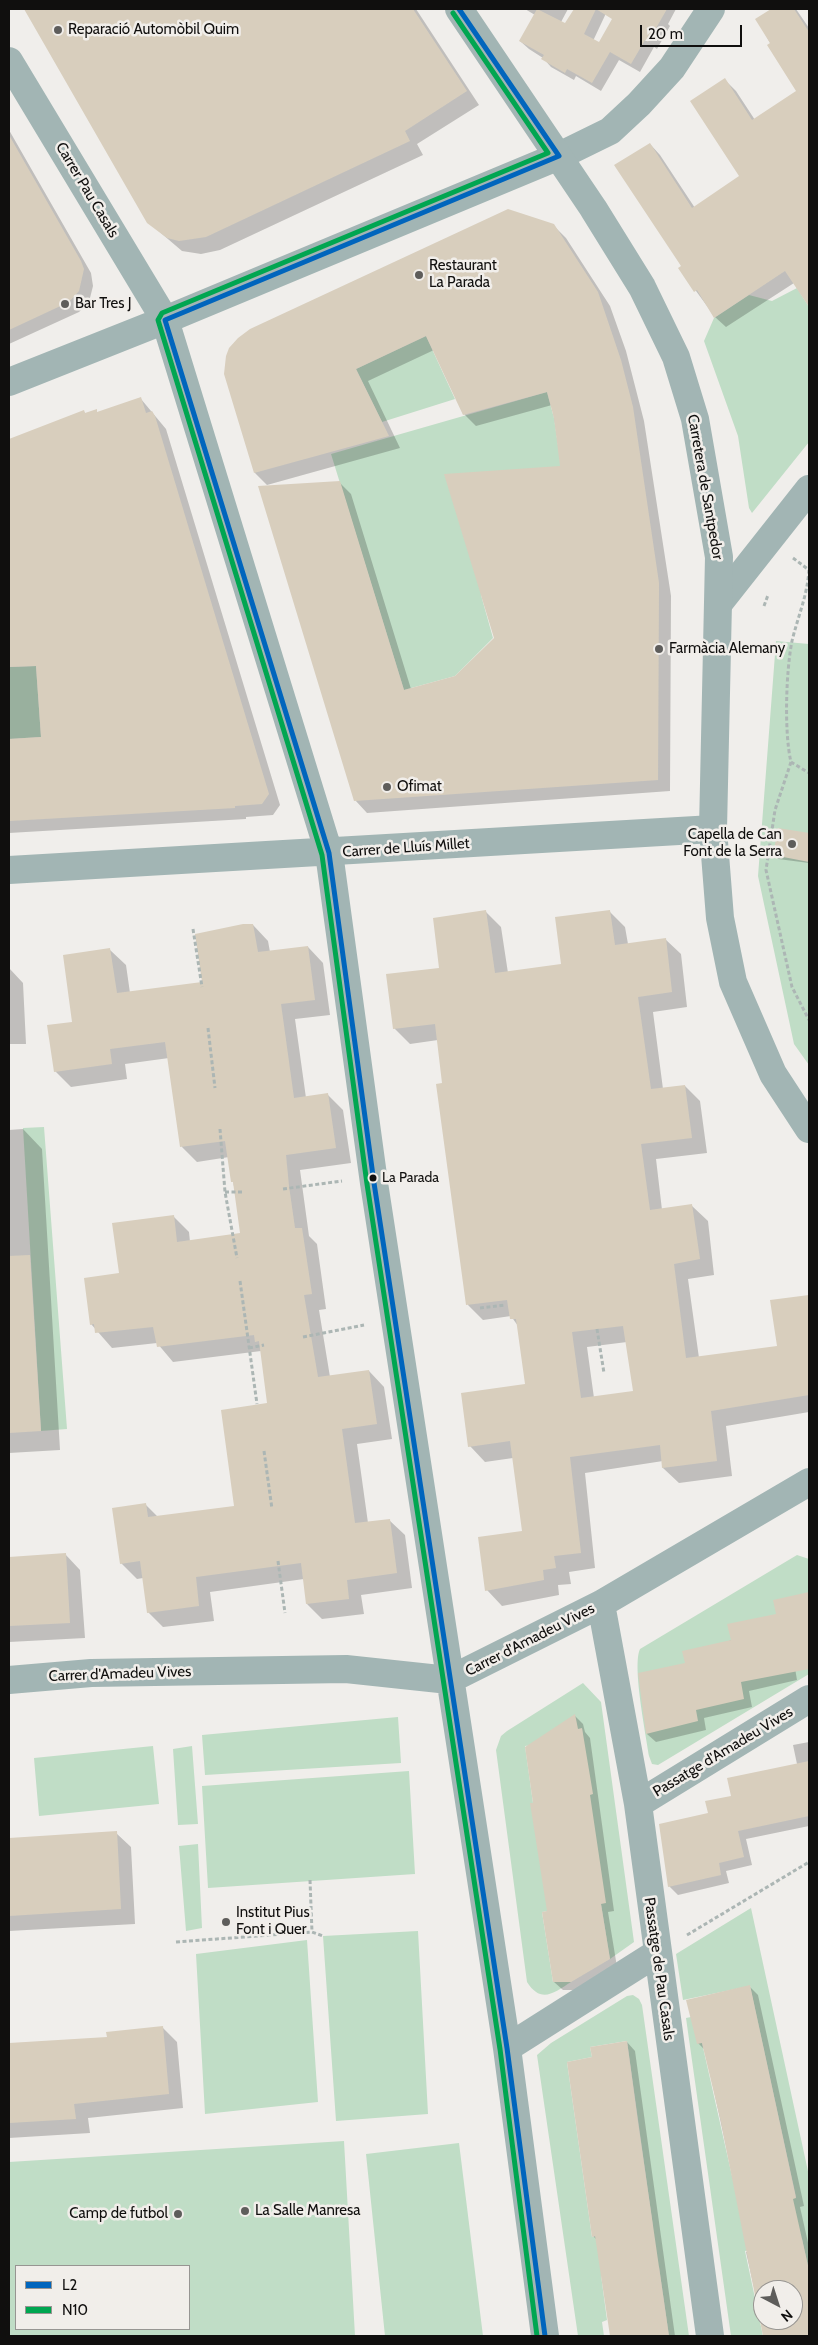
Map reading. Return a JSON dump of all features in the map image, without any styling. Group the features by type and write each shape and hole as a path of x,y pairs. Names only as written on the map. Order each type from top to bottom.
{"street":[{"name":"Carretera de Santpedor","path":"459,9 559,156 642,287 676,357 695,419 719,557 713,829 720,918 733,982 773,1074 809,1128"},
{"path":"9,382 165,320 559,156 610,131 640,104 672,68 711,9"},
{"name":"Carrer Pau Casals","path":"9,61 165,320 329,852 373,1177 506,2048 545,2336"},
{"path":"719,603 809,488"},
{"name":"Carrer de Lluís Millet","path":"9,870 713,829"},
{"name":"Carrer d'Amadeu Vives","path":"9,1680 91,1673 346,1669 449,1680 600,1604 809,1482"},
{"name":"Passatge de Pau Casals","path":"600,1604 638,1804 710,2336"},
{"name":"Passatge d'Amadeu Vives","path":"638,1804 809,1699"},
{"path":"506,2048 657,1953"}],"path":[{"path":"768,541 808,570 807,593 792,642 788,715 791,762 775,810 766,870 792,987 809,1020"},
{"path":"791,762 809,772"},
{"path":"193,929 202,987"},
{"path":"208,1028 215,1088"},
{"path":"220,1128 225,1192 237,1258"},
{"path":"283,1189 373,1177"},
{"path":"225,1192 244,1192"},
{"path":"240,1281 257,1404"},
{"path":"480,1308 506,1305"},
{"path":"303,1337 394,1319"},
{"path":"597,1329 604,1373"},
{"path":"250,1348 264,1345"},
{"path":"264,1451 272,1509"},
{"path":"278,1561 285,1613"},
{"path":"657,1953 809,1862"},
{"path":"310,1880 312,1932"},
{"path":"176,1942 209,1938 312,1932 323,1936"}],"green space":[{"path":"797,288 809,307 809,442 752,513 749,508 738,436 704,341 714,318 749,295 772,301"},
{"path":"426,336 455,399 382,422 356,369"},
{"path":"547,392 554,418 561,466 481,595 493,638 455,676 404,690 331,454"},
{"path":"776,641 809,644 809,1065 794,1044 758,876"},
{"path":"36,666 41,737 9,739 9,667"},
{"path":"44,1127 67,1429 41,1431 23,1128"},
{"path":"797,1555 809,1559 809,1674 658,1765 652,1764 649,1756 639,1685 638,1658 640,1649"},
{"path":"583,1683 601,1702 634,1942 610,1959 601,1904 582,1729 543,1744 525,1746 533,1803 531,1803 548,1911 542,1912 553,1982 571,1982 553,1993 543,1995 532,1989 527,1982 496,1750 501,1736 507,1731"},
{"path":"398,1717 401,1763 205,1775 202,1735"},
{"path":"153,1746 159,1804 39,1816 34,1758"},
{"path":"192,1746 198,1824 178,1825 173,1749"},
{"path":"409,1771 415,1874 208,1888 202,1786"},
{"path":"198,1844 202,1928 186,1931 179,1846"},
{"path":"751,1908 809,2176 809,2271 802,2239 745,2251 753,2289 753,2330 762,2330 763,2336 731,2336 686,2018 691,2017 702,2043 732,2176 796,2197 750,1986 683,2000 676,1954"},
{"path":"418,1931 428,2114 336,2121 323,1936"},
{"path":"307,1940 318,2102 205,2114 196,1954"},
{"path":"633,1995 639,1999 642,2005 689,2336 669,2336 659,2267 601,2275 607,2320 602,2322 604,2336 578,2336 537,2055 551,2043 627,1996","holes":["627,2041 653,2227 592,2237 567,2062 592,2057 590,2047"]},
{"name":"Camp de futbol","path":"344,2141 355,2336 9,2336 9,2162"},
{"path":"459,2143 483,2336 385,2336 366,2154"}],"building":[{"path":"24,9 413,9 467,91 405,131 410,141 206,237 179,241 167,238 147,223"},
{"path":"537,9 565,23 574,9 596,9 667,9 648,42 645,40 631,64 610,52 592,83 567,69 565,73 541,59 544,55 519,41","holes":["596,9 612,19 599,42 584,34"]},
{"path":"771,9 794,9 809,32 809,307 785,271 714,318 697,290 694,292 678,268 681,266 614,165 650,143 692,208 739,176 690,101 725,78 752,120 796,91 767,45 770,43 755,19"},
{"path":"9,135 84,269 79,291 69,302 9,330"},
{"path":"508,209 554,224 598,292 621,360 633,407 659,583 658,780 354,801 258,486 340,481 404,690 455,676 494,638 444,474 560,466 554,418 547,392 463,415 426,336 356,369 389,436 254,473 224,374 226,356 229,348 250,329"},
{"path":"141,397 146,413 152,411 155,416 269,794 262,804 235,806 235,808 9,821 9,739 41,737 36,666 9,667 9,439 84,410 85,413 97,409 97,412"},
{"name":"Capella de Can Font de la Serra","path":"778,828 809,833 809,862 773,855"},
{"path":"486,910 495,973 561,964 555,917 610,910 615,945 666,938 672,992 638,997 651,1089 685,1085 692,1138 641,1144 650,1210 692,1204 700,1259 674,1264 686,1358 777,1346 770,1300 809,1295 809,1395 711,1411 717,1461 662,1468 660,1445 570,1457 581,1553 554,1556 556,1568 543,1570 544,1580 485,1591 478,1537 522,1531 510,1441 468,1447 461,1393 525,1384 516,1319 510,1319 507,1300 466,1305 436,1084 442,1083 435,1024 393,1029 386,974 439,968 433,918","holes":["623,1326 633,1391 581,1398 572,1332"]},
{"path":"243,924 253,924 258,952 308,946 315,1000 281,1004 294,1098 328,1093 336,1148 286,1155 295,1228 302,1228 312,1294 304,1295 318,1377 369,1370 377,1424 342,1429 355,1523 390,1519 397,1573 347,1580 349,1599 306,1604 301,1563 196,1577 199,1606 147,1613 140,1561 120,1564 112,1508 146,1503 148,1517 234,1506 221,1410 267,1403 259,1341 255,1342 254,1335 157,1347 153,1327 95,1333 94,1324 90,1325 84,1278 119,1273 112,1223 174,1215 177,1242 240,1233 233,1182 231,1182 225,1141 180,1147 165,1042 110,1049 112,1064 54,1072 47,1025 72,1022 63,955 110,948 117,993 202,982 195,934"},
{"path":"30,1255 41,1431 9,1433 9,1256"},
{"path":"66,1553 70,1623 9,1626 9,1557"},
{"path":"809,1592 809,1669 741,1682 744,1699 696,1710 698,1721 646,1734 638,1673 685,1663 682,1651 731,1640 727,1624 776,1614 773,1600"},
{"path":"575,1714 578,1729 582,1728 593,1794 590,1795 606,1903 601,1904 610,1959 571,1982 553,1982 542,1912 547,1911 530,1803 533,1803 525,1747"},
{"path":"809,1761 809,1816 738,1831 744,1857 719,1863 721,1875 668,1887 659,1824 708,1813 705,1801 731,1796 727,1778"},
{"path":"117,1831 121,1909 9,1916 9,1838"},
{"path":"750,1985 796,2198 793,2199 809,2270 809,2336 763,2336 762,2330 803,2330 803,2280 753,2280 753,2285 721,2122 702,2043 697,2044 686,2000"},
{"path":"163,2026 169,2094 74,2104 76,2119 9,2123 9,2043 107,2037 106,2032"},
{"path":"627,2041 669,2336 610,2336 595,2236 592,2237 567,2062 592,2057 590,2047"}],"transit line":[{"name":"L2","path":"459,9 559,156 165,320 329,853 374,1183 507,2048 545,2336"},
{"name":"N10","path":"453,13 548,153 162,313 158,320 322,855 367,1184 500,2049 537,2336"}],"place":[{"name":"Reparació Automòbil Quim","path":"58,30"},
{"name":"Restaurant La Parada","path":"419,275"},
{"name":"Bar Tres J","path":"65,304"},
{"name":"Farmàcia Alemany","path":"659,649"},
{"name":"Ofimat","path":"387,787"},
{"name":"Capella de Can Font de la Serra","path":"792,844"},
{"name":"La Parada","path":"373,1178"},
{"name":"Institut Pius Font i Quer","path":"226,1922"},
{"name":"La Salle Manresa","path":"245,2211"},
{"name":"Camp de futbol","path":"178,2214"}]}
